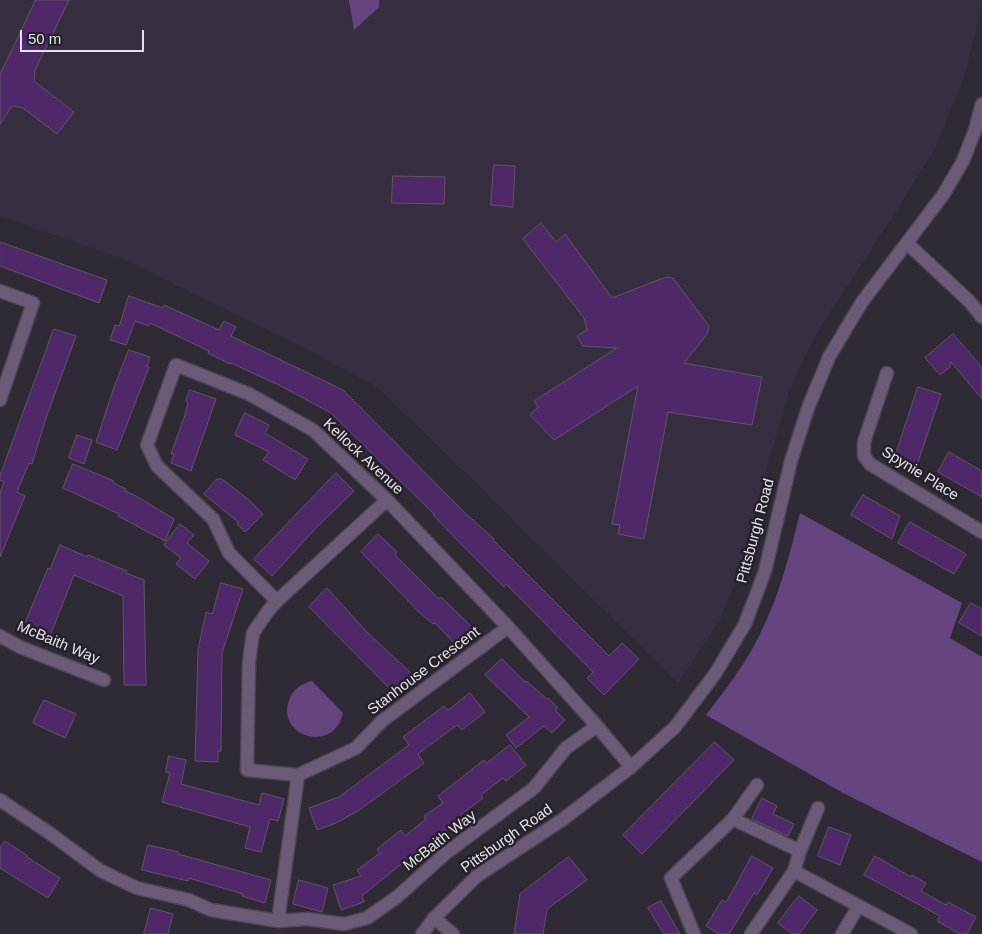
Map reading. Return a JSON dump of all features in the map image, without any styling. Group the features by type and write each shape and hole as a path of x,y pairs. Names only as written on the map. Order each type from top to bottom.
{"street":[{"name":"Pittsburgh Road","path":"422,934 434,918 478,876 562,820 630,767 675,727 715,674 745,624 765,571 791,461 808,408 829,357 862,302 944,195 962,161 975,130 982,104"},
{"path":"908,243 969,301 982,317"},
{"path":"0,291 33,303 0,400"},
{"name":"Kellock Avenue","path":"277,602 229,553 213,519 157,466 147,444 176,365 249,394 313,430 387,500 508,627 597,726 630,767"},
{"name":"Spynie Place","path":"887,373 864,442 864,456 870,464 982,532"},
{"path":"278,920 298,775 247,770 249,662 253,633 268,610 387,500"},
{"name":"Stanhouse Crescent","path":"298,775 356,748 382,722 508,627"},
{"name":"McBaith Way","path":"0,636 20,647 104,680"},
{"name":"McBaith Way","path":"0,800 101,871 137,888 188,900 211,910 278,920 307,919 344,924 367,918 397,897 446,853 534,788 566,748 597,726"},
{"path":"694,934 671,878 733,819 757,785"},
{"path":"751,934 794,871 800,851 818,808"},
{"path":"733,819 800,851"},
{"path":"794,871 911,934"},
{"path":"842,934 858,907"},
{"path":"434,918 453,934"}],"shaded area":[{"path":"0,0 982,0 982,5 964,77 935,148 817,333 801,364 787,397 736,580 720,620 678,683 380,389 313,352 121,258 0,216"},
{"path":"349,0 379,0 379,7 354,30"},
{"path":"800,513 962,603 950,638 982,657 982,862 843,793 706,715 743,665 768,618 784,573"},
{"path":"312,681 343,713 337,726 329,734 318,737 307,736 298,731 291,723 287,713 289,700 295,690 301,685"}],"building":[{"path":"36,0 69,0 35,70 34,81 74,112 57,134 23,108 12,106 0,124 0,75"},
{"path":"494,165 515,166 513,207 491,205"},
{"path":"393,176 445,177 444,204 392,203"},
{"path":"541,223 556,242 565,234 612,298 667,277 673,278 709,326 707,334 684,363 762,377 752,425 668,412 644,539 618,534 620,525 612,524 638,386 554,440 530,415 538,407 534,401 617,348 583,346 577,336 587,330 584,318 523,239"},
{"path":"0,242 107,280 99,303 0,266"},
{"path":"129,296 163,308 164,305 219,330 224,321 236,327 231,336 343,390 609,656 622,643 639,659 604,695 587,678 593,672 506,584 504,587 434,514 331,413 281,386 230,364 208,353 209,351 150,323 149,326 135,321 126,345 110,340 115,325 119,326"},
{"path":"54,329 76,336 46,418 32,464 29,463 17,492 25,496 0,557 0,493 4,482 0,480 0,476"},
{"path":"953,334 982,367 982,399 951,362 950,367 940,375 925,358"},
{"path":"129,350 150,357 147,367 149,367 117,450 96,442 113,390"},
{"path":"918,387 941,394 916,468 894,460"},
{"path":"190,390 216,399 191,471 171,463 174,454 171,454 185,415 188,402 186,401"},
{"path":"245,413 269,425 265,433 308,459 295,480 263,460 269,452 235,435"},
{"path":"77,435 92,440 84,464 69,458"},
{"path":"949,452 982,471 982,497 938,472"},
{"path":"73,464 114,481 113,483 126,489 125,491 174,519 165,541 118,516 119,514 63,488"},
{"path":"336,473 354,491 316,528 272,576 254,559"},
{"path":"217,479 222,479 249,500 263,514 245,532 238,525 238,522 204,494"},
{"path":"863,495 900,516 892,539 851,515"},
{"path":"910,522 966,554 954,574 898,543"},
{"path":"180,524 194,535 187,543 209,561 195,579 176,564 181,558 164,545"},
{"path":"378,534 397,552 395,555 439,599 441,597 477,632 460,649 435,623 433,624 420,613 361,552"},
{"path":"60,545 127,571 126,573 144,580 146,685 124,685 123,596 74,575 50,636 24,625 48,568 50,569"},
{"path":"221,583 243,589 222,653 221,751 218,751 218,762 195,761 198,650 206,612 212,614"},
{"path":"327,588 367,632 414,676 396,695 309,607"},
{"path":"971,603 982,609 982,636 959,623"},
{"path":"502,659 525,682 548,698 558,708 555,710 565,720 552,733 544,726 516,748 506,735 529,717 485,675"},
{"path":"470,693 485,712 462,730 457,725 418,754 424,763 358,811 336,823 317,830 309,808 339,797 409,745 403,737 444,706 448,710"},
{"path":"44,700 76,714 65,738 33,723"},
{"path":"715,742 734,760 642,854 623,835"},
{"path":"510,745 526,765 506,781 503,778 481,795 483,798 455,819 457,821 434,838 436,840 418,854 416,852 362,896 364,902 341,910 333,885 361,876 357,870 380,853 377,849 401,830 405,836 426,819 424,816 443,803 438,796 484,760 486,763"},
{"path":"169,756 186,760 181,784 259,805 262,793 284,799 278,821 270,819 261,852 245,848 250,827 162,802 170,773 166,772"},
{"path":"762,798 777,806 773,814 794,824 788,836 752,819"},
{"path":"829,827 851,835 840,865 818,856"},
{"path":"5,841 60,878 48,898 0,868 0,848"},
{"path":"148,845 271,880 265,903 242,896 243,894 189,878 188,881 142,870"},
{"path":"752,856 773,868 757,895 754,893 729,934 719,934 706,926 722,900 726,902"},
{"path":"875,856 911,877 912,875 926,883 921,891 946,905 948,902 976,917 967,934 960,934 937,921 940,916 864,875"},
{"path":"569,857 587,880 547,909 543,934 514,934 520,894"},
{"path":"299,880 328,888 322,912 293,904"},
{"path":"799,896 817,910 799,934 792,934 778,923"},
{"path":"661,901 680,934 664,934 648,908"},
{"path":"151,908 173,914 168,934 144,934"}]}
